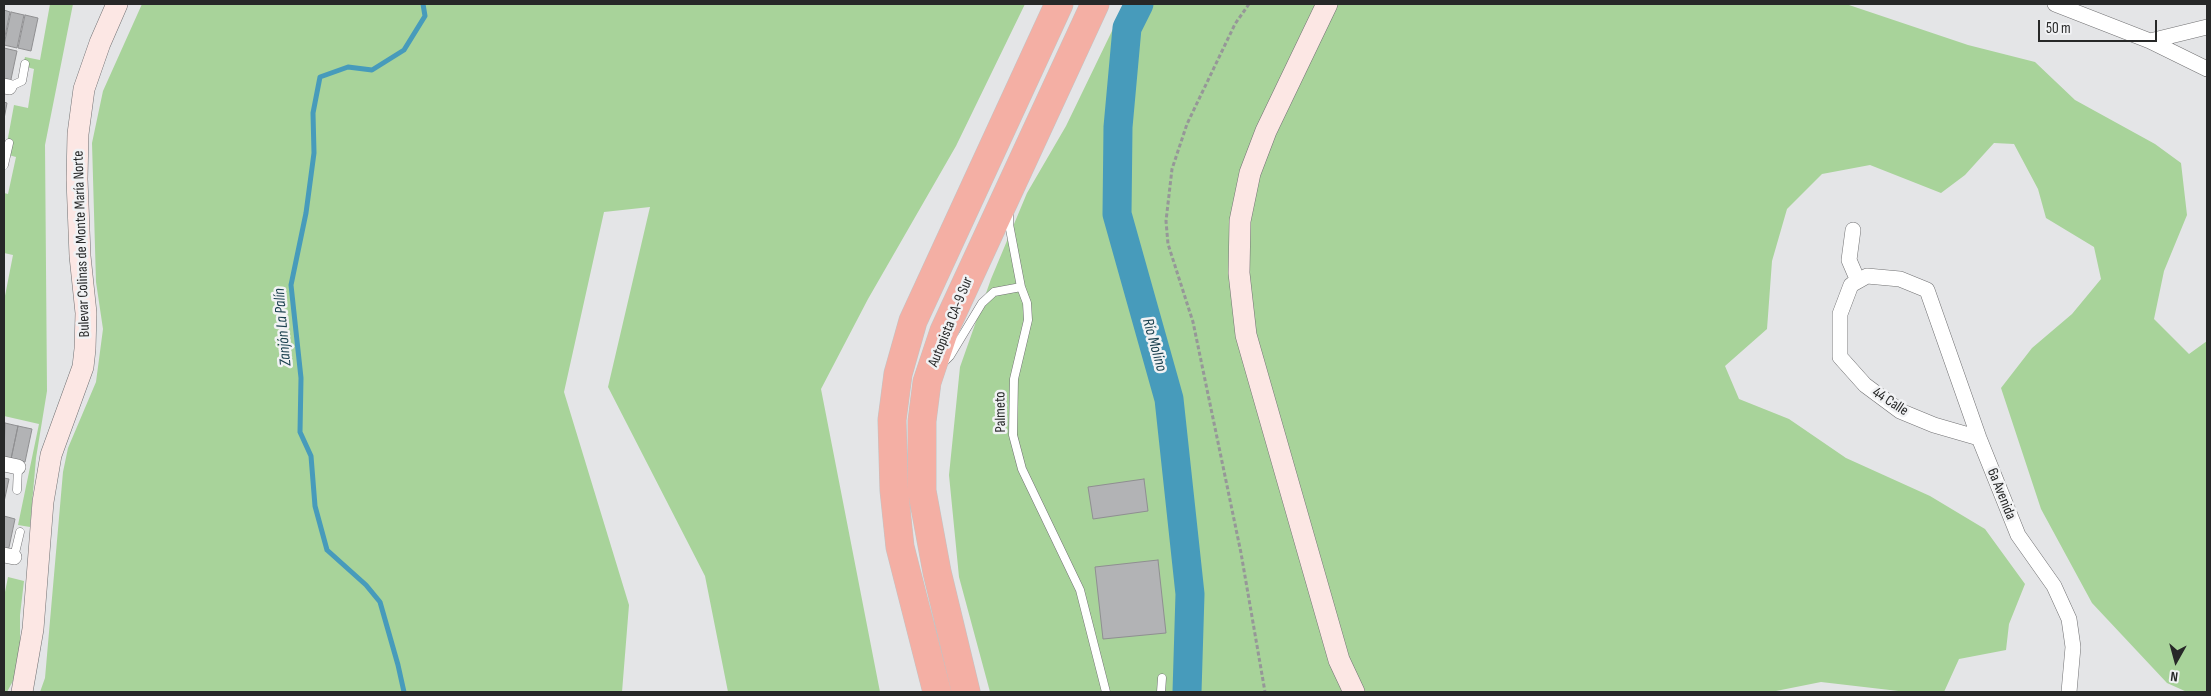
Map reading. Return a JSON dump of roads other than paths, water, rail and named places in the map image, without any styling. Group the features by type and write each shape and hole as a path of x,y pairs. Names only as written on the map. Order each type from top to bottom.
{"highway":[{"path":"937,692 900,546 894,490 892,420 898,374 913,321 1059,4"},
{"name":"Autopista CA-9 Sur","path":"966,692 937,572 922,491 922,421 927,382 944,331 1095,4"}],"main road":[{"name":"Bulevar Colinas de Monte María Norte","path":"22,692 33,629 44,502 51,455 83,367 85,349 86,313 80,256 77,179 78,134 83,98 100,43 117,4"},
{"path":"1327,4 1266,131 1250,173 1240,221 1239,272 1246,335 1339,660 1354,692"}],"street":[{"path":"2055,4 2150,40 2207,69"},
{"path":"2150,40 2207,28"},
{"path":"1854,230 1849,260 1854,283"},
{"name":"6a Avenida","path":"1854,283 1867,276 1900,279 1927,290 1979,438 2018,535 2054,586 2069,619 2073,647 2069,692"},
{"name":"44 Calle","path":"1854,283 1840,314 1840,357 1865,385 1900,411 1934,425 1979,438"}],"lane":[{"path":"6,86 16,85 22,80 24,64"},
{"path":"4,165 9,143"},
{"name":"Palmeto","path":"1009,190 1009,224 1021,287 1027,303 1028,320 1014,378 1014,435 1022,469 1080,590 1106,692"},
{"path":"927,382 950,356 982,303 994,292 1021,287"},
{"path":"11,466 17,490"},
{"path":"9,556 20,532"},
{"path":"1161,692 1162,678"}],"waterway":[{"name":"Zanjón La Palín","path":"404,692 380,602 366,585 327,550 315,506 311,456 300,432 301,378 291,285 306,213 314,153 313,113 320,77 348,67 372,70 404,50 425,16 423,4"},
{"name":"Río Molino","path":"1139,4 1127,28 1118,127 1117,214 1169,399 1190,594 1187,692"}]}
